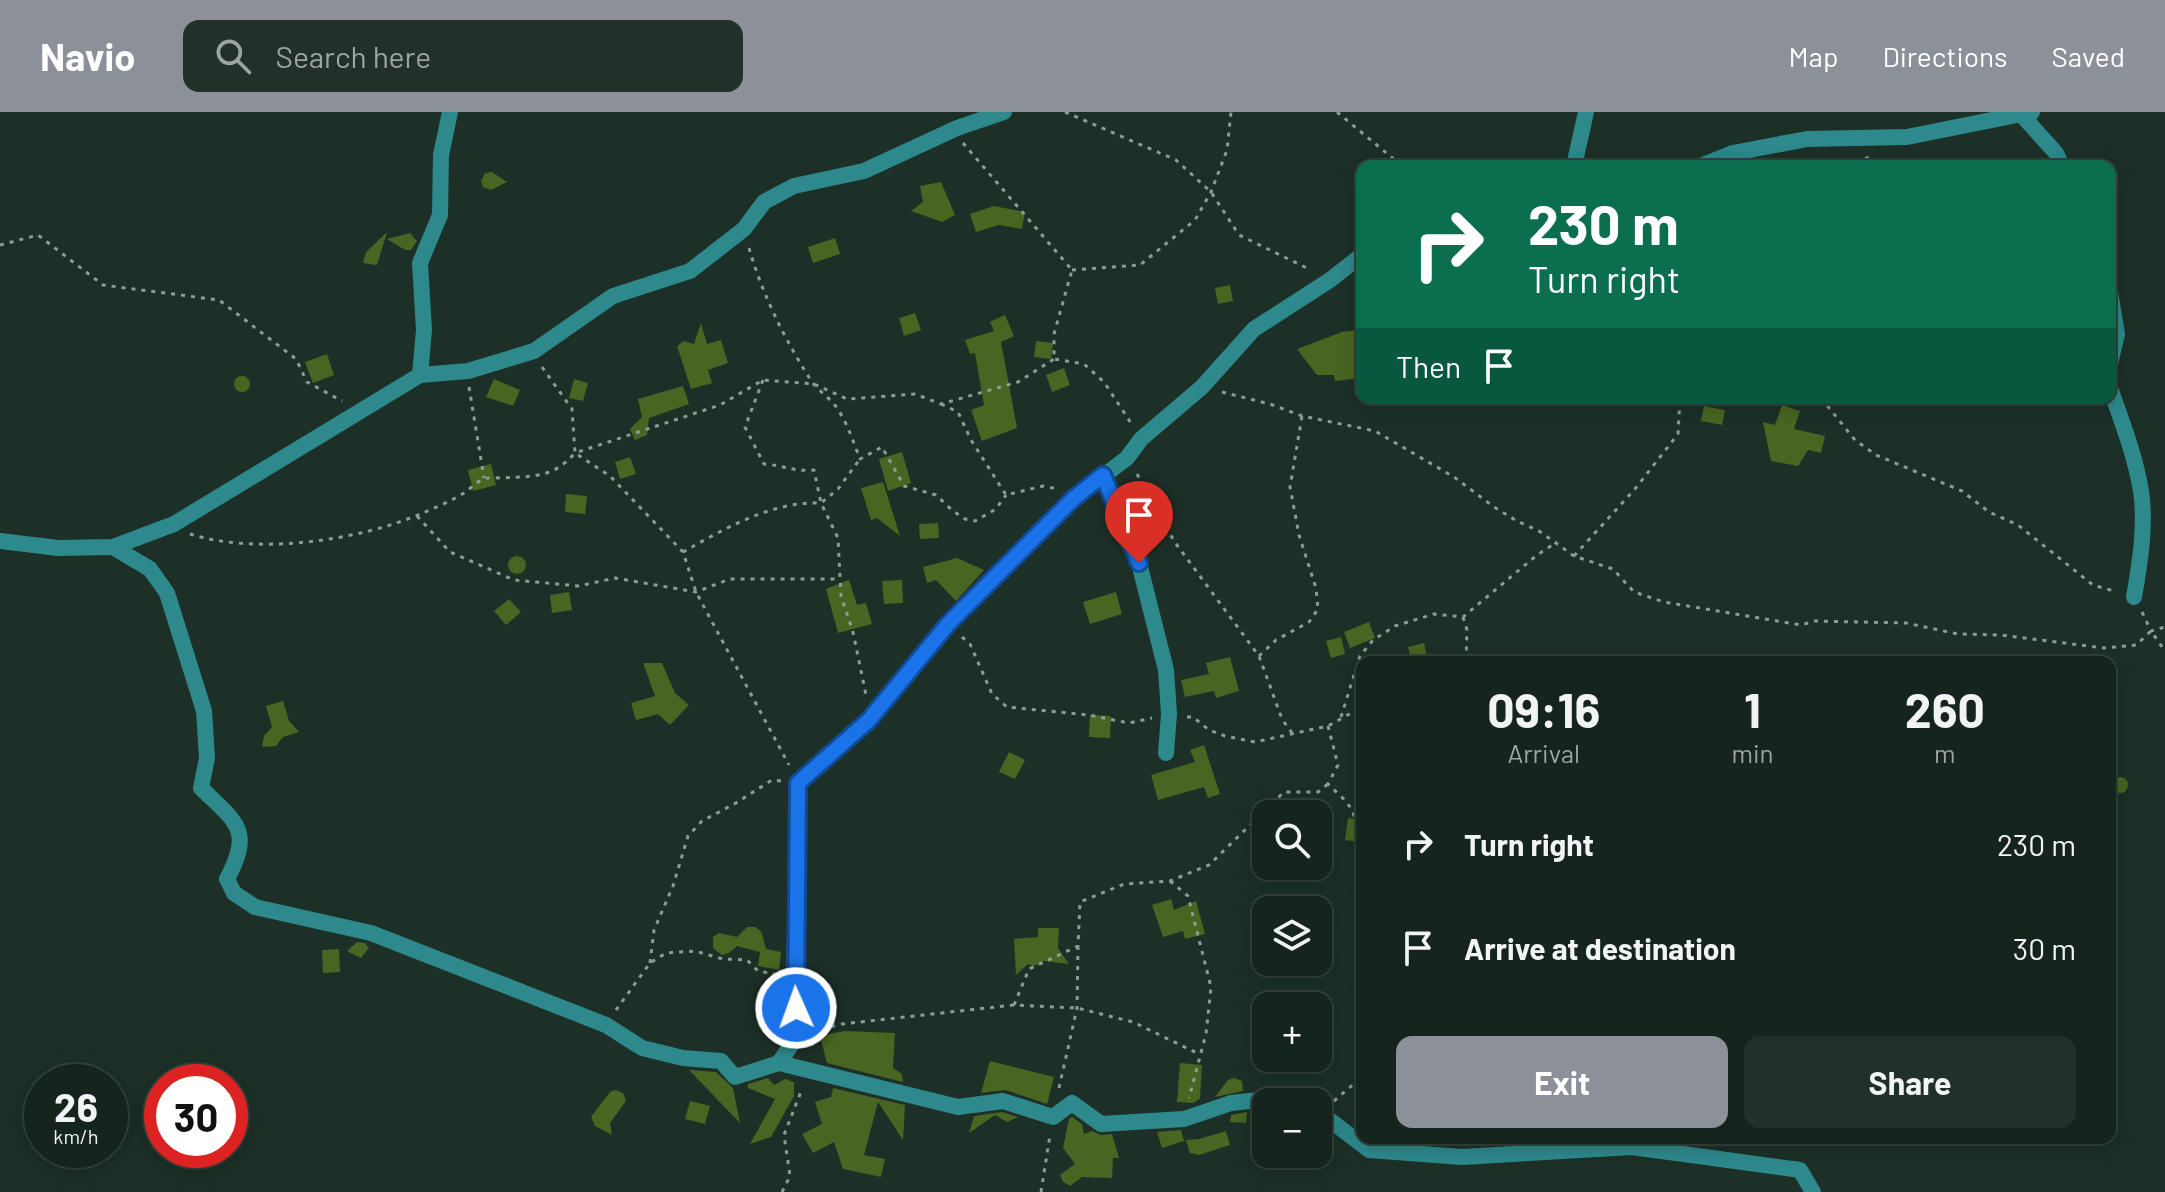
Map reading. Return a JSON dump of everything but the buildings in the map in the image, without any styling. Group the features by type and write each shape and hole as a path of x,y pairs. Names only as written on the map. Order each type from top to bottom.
{"street":[{"path":"420,375 424,330 420,263 440,215 441,155 450,112"},
{"path":"0,541 58,548 113,547 174,524 420,375 468,371 534,351 613,296 690,271 744,229 764,202 794,186 864,171 957,128 1004,112"},
{"path":"1575,160 1586,112"},
{"path":"2020,112 2059,160"},
{"path":"1716,160 1733,153 1807,139 1907,137 2032,112"},
{"path":"779,1063 797,1036 794,981 798,783 869,720 948,624 1073,499 1127,458 1141,439 1202,387 1254,329 1356,260"},
{"path":"2116,404 2127,434 2141,493 2141,558 2134,597"},
{"path":"1103,475 1139,563 1166,670 1169,714 1166,753"},
{"path":"113,547 150,569 167,593 204,711 207,758 201,788 236,825 242,840 240,856 227,879 234,893 255,907 371,933 606,1025 642,1048 683,1058 721,1061 735,1077 779,1063 958,1107 1003,1101 1053,1117 1072,1103 1101,1124 1184,1119 1231,1103 1252,1101"},
{"path":"1332,1121 1356,1140"},
{"path":"1361,1144 1369,1150 1462,1157 1632,1147 1800,1170 1813,1192"}],"path":[{"path":"1065,112 1176,160 1211,192 1239,235 1330,280"},
{"path":"1072,270 1140,265 1195,220 1211,192 1227,150 1231,112"},
{"path":"1337,112 1395,160"},
{"path":"957,128 964,145 1072,270"},
{"path":"744,229 755,269 814,384 835,406 860,459"},
{"path":"0,245 38,235 103,285 219,300 296,359 307,382 360,412"},
{"path":"1054,359 1054,334 1072,270"},
{"path":"534,351 544,371 572,409 575,453"},
{"path":"941,404 1018,382 1054,359 1084,364 1104,382 1141,439"},
{"path":"468,371 484,479"},
{"path":"763,380 745,427 764,464 775,464 795,472 814,470 821,503 838,538 841,596 853,632 869,720"},
{"path":"174,524 191,534 217,541 283,543 339,537 417,516 461,495 484,479 531,476 559,470 575,453 720,405 763,380 814,384 847,399 915,394 958,412 971,440 1006,495"},
{"path":"1202,387 1270,404 1302,416 1375,431 1454,477 1574,556 1613,569 1634,592 1664,602 1801,625 1815,621 1906,623 1958,634 2000,635 2104,648 2136,645 2151,631 2165,627"},
{"path":"1574,556 1635,489 1678,434 1680,404"},
{"path":"1826,404 1855,440 1876,455 1962,491 1989,512 2018,525 2093,585 2134,597 2165,651"},
{"path":"1259,656 1276,640 1309,622 1318,609 1316,588 1299,535 1290,487 1302,416"},
{"path":"683,552 731,525 759,515 803,502 821,503 838,489 860,459 882,447 904,486 936,495 965,519 975,521 996,509 1006,495 1043,486 1065,490 1073,499"},
{"path":"575,453 610,476 683,552 696,592 798,783"},
{"path":"1127,458 1174,541 1259,656 1282,719 1292,733"},
{"path":"417,516 450,552 514,580 579,586 615,578 696,592 730,579 840,579"},
{"path":"1360,656 1373,640 1395,626 1434,614 1463,617 1557,542"},
{"path":"1463,617 1467,630 1466,656"},
{"path":"948,624 970,644 992,694 1007,707 1089,715 1129,723 1169,714 1193,717 1209,730 1255,742 1328,726 1356,710"},
{"path":"1341,717 1356,669"},
{"path":"1041,1192 1053,1117 1077,1008 1080,902 1124,884 1170,881 1209,865 1284,792 1318,792 1328,784 1338,765 1328,726"},
{"path":"650,963 654,930 673,886 688,836 702,821 772,780 798,783"},
{"path":"1328,784 1350,806 1356,824"},
{"path":"1170,881 1188,896 1211,987 1206,1034 1184,1119"},
{"path":"1014,1005 1029,969 1078,946"},
{"path":"606,1025 650,963 666,953 695,951 723,959 747,960 758,971 794,981"},
{"path":"797,1036 842,1024 1014,1005 1077,1008 1133,1022 1199,1054"},
{"path":"1332,1102 1356,1082"},
{"path":"782,1192 790,1176 784,1135 803,1087"}],"route":[{"path":"796,1008 798,783 869,720 948,624 1073,499 1103,475 1139,563"}]}
